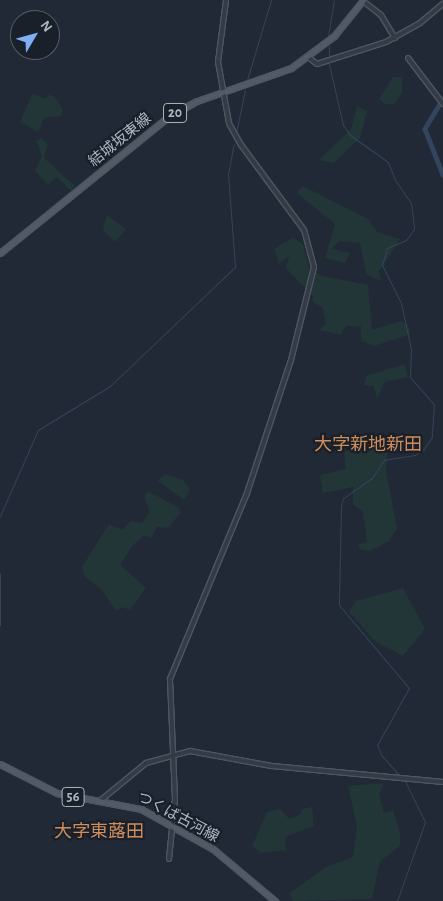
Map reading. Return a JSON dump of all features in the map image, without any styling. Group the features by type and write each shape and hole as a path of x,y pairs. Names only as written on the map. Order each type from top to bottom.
{"main road":[{"name":"結城坂東線","path":"0,253 161,123 187,106 223,92 272,77 308,57 339,31 363,0"},
{"name":"つくば古河線","path":"0,764 48,790 131,806 173,826 220,853 275,901"}],"street":[{"path":"169,859 173,826 172,754 168,693 173,665 246,492 291,360 314,267 309,242 297,218 234,134 223,92 218,40 226,0"},
{"path":"363,0 384,18 395,38"},
{"path":"308,57 317,64 395,38 443,4"},
{"path":"408,58 443,104"},
{"path":"101,800 132,772 172,754 208,752 272,766 443,782"}],"shaded area":[{"path":"393,77 402,77 402,93 394,104 385,104 379,99"},
{"path":"33,93 45,99 48,95 54,96 63,110 61,116 44,118 38,132 20,122"},
{"path":"357,106 367,111 360,138 334,163 319,160 351,129"},
{"path":"41,138 48,144 44,158 75,186 71,191 57,177 48,185 35,171 42,156 36,141"},
{"path":"303,186 368,219 377,232 400,239 379,272 381,281 366,274 360,243 339,241 332,249 350,253 345,263 325,258 335,224 297,193"},
{"path":"107,215 126,229 115,242 103,230"},
{"path":"293,237 303,245 309,268 322,276 368,285 372,330 401,321 408,325 411,334 374,346 361,341 361,326 346,326 341,335 320,330 326,323 323,308 313,302 313,296 286,268 289,256 279,263 274,249"},
{"path":"405,364 408,377 385,382 377,399 374,386 364,385 366,376"},
{"path":"382,437 389,441 386,470 397,528 389,541 370,551 359,549 359,544 367,542 363,512 353,504 353,487 323,493 320,475 346,469 344,453 355,444"},
{"path":"165,474 183,480 190,490 184,500 158,481"},
{"path":"148,491 179,508 180,513 168,528 157,527 151,538 144,535 133,545 120,565 146,588 130,610 122,607 116,611 102,590 84,576 82,567 109,524 122,530 131,521 142,523 150,512 144,497"},
{"path":"403,588 425,629 403,656 375,641 349,612 356,601"},
{"path":"384,783 379,794 384,813 393,810 400,832 400,846 380,861 372,899 293,901 290,893 326,867 353,857 357,826 348,786"},
{"path":"312,807 314,826 285,837 286,850 261,853 252,846 267,812 280,809 289,819 301,814 302,809"}],"waterway":[{"path":"247,80 271,0"},
{"path":"328,37 334,0"},
{"path":"329,46 329,58"},
{"path":"329,64 343,125 350,135 388,162 395,180 411,203 414,229 406,240 387,248 382,265 401,303 411,349 410,377 434,405 432,437 424,449 415,455 384,460 372,478 343,498 341,506 339,605 409,688 377,745 382,756 399,775"},
{"path":"236,133 245,90"},
{"path":"443,99 425,129 443,175"},
{"path":"0,516 38,430 110,386 235,267 228,174 234,144"},
{"path":"0,573 0,625"},
{"path":"397,901 425,822 405,781"}],"district":[{"name":"大字新地新田","path":"368,445"},
{"name":"大字東蕗田","path":"99,832"}]}
